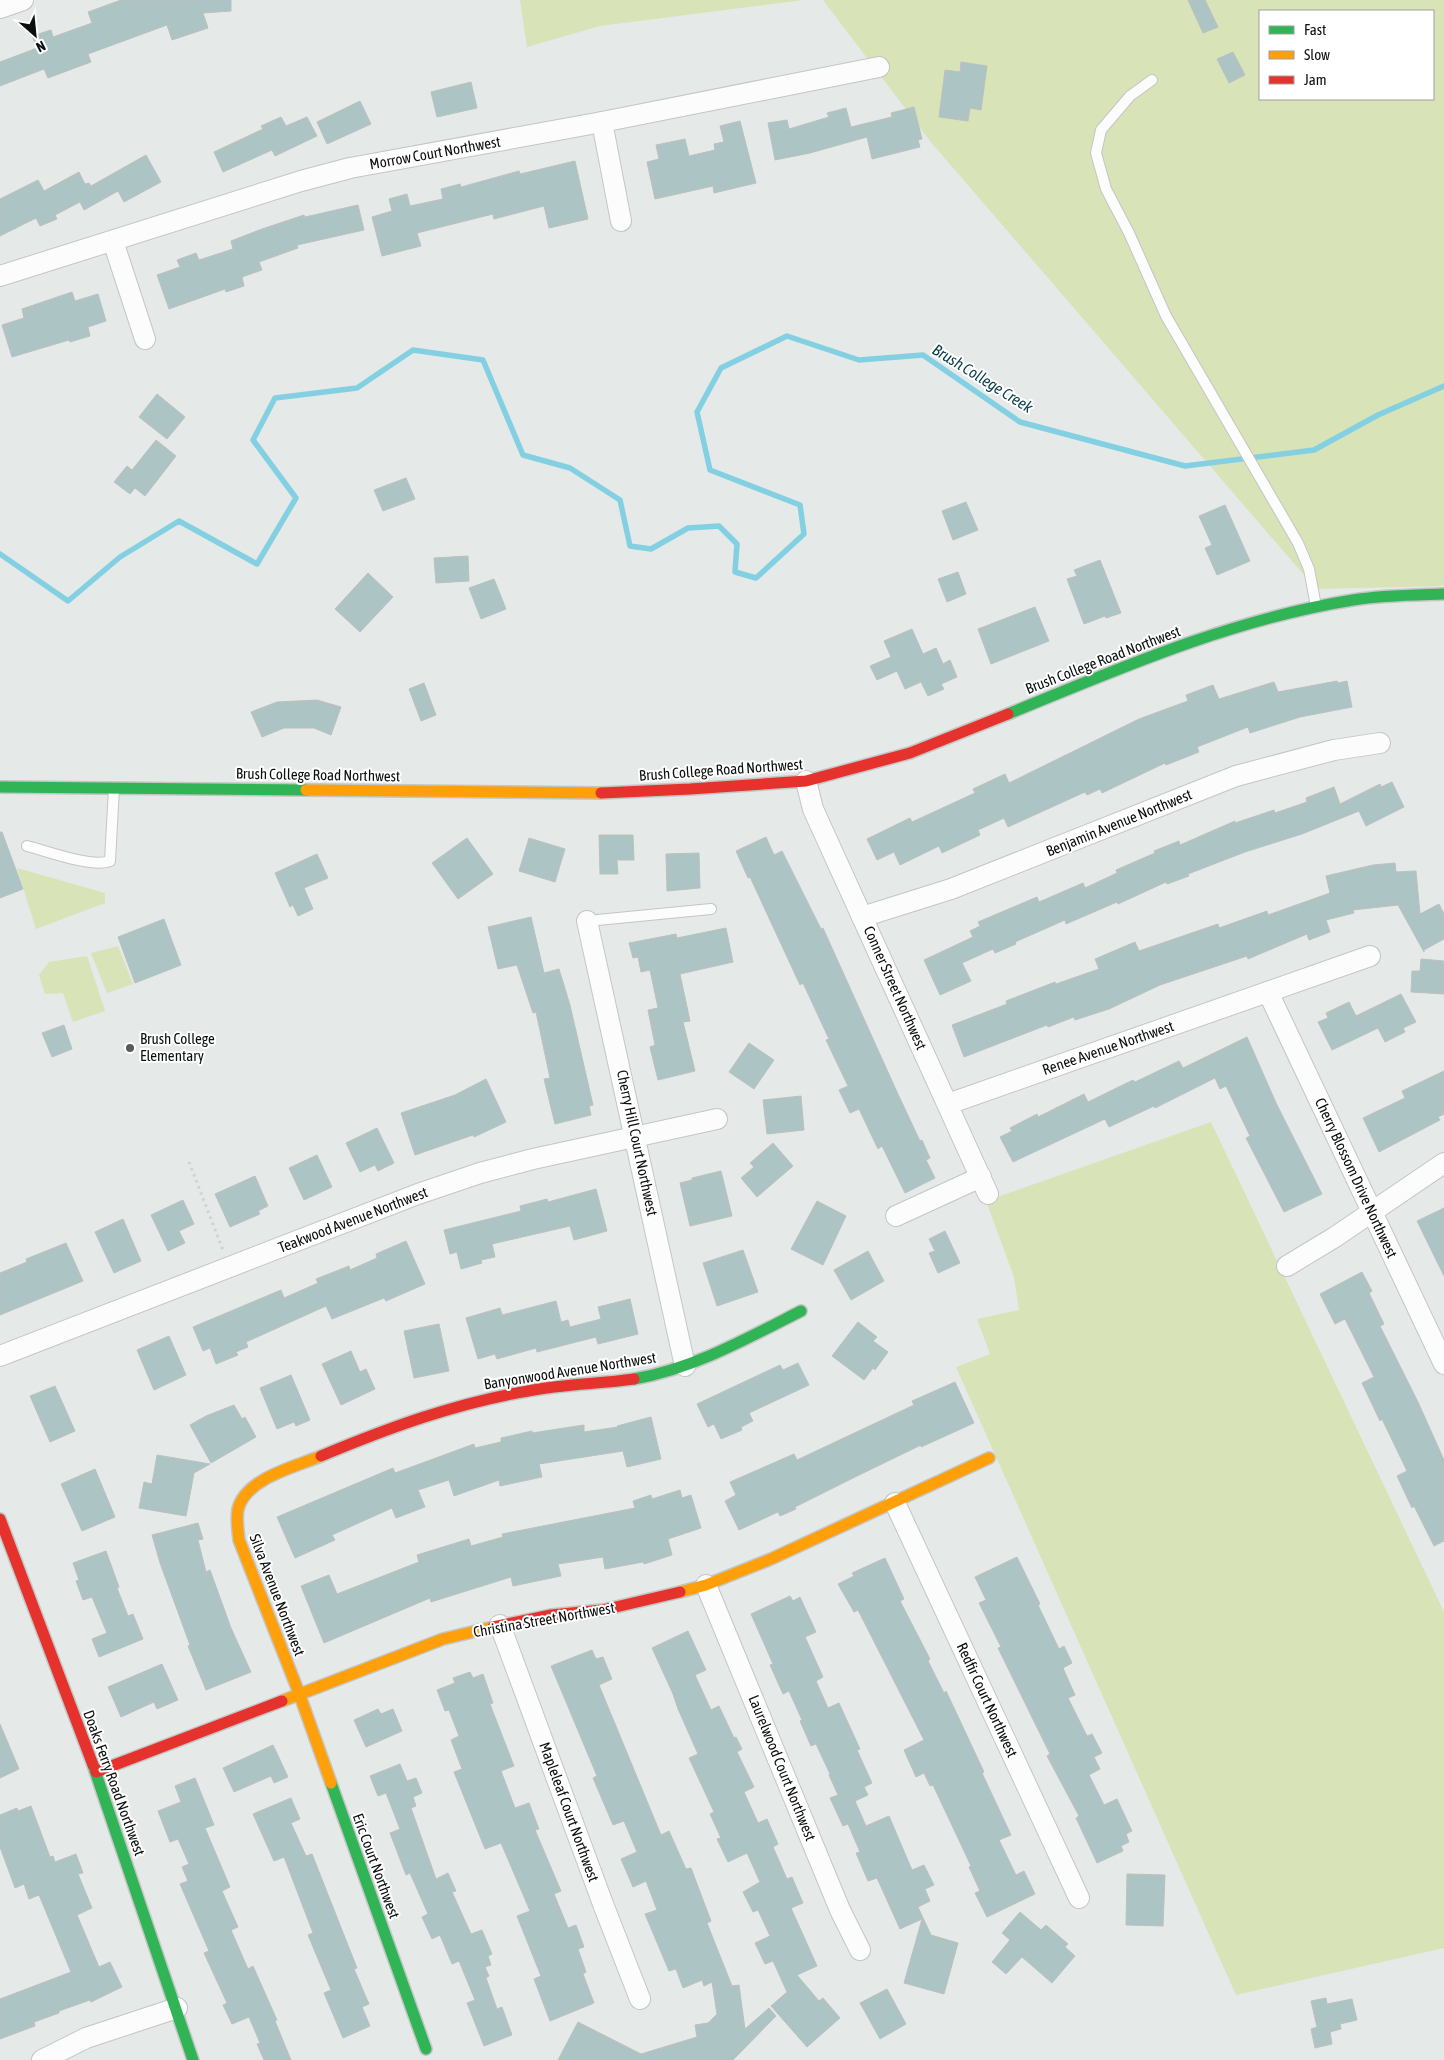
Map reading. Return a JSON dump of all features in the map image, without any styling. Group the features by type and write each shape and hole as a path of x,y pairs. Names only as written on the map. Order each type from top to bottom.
{"street":[{"path":"0,8 23,0"},
{"name":"Morrow Court Northwest","path":"0,276 300,180 350,168 602,122 880,67"},
{"path":"602,122 621,221"},
{"path":"113,241 145,340"},
{"name":"Brush College Road Northwest","path":"0,787 590,793 748,786 806,781 910,753 1147,658 1266,619 1316,607 1382,597 1444,594"},
{"name":"Benjamin Avenue Northwest","path":"862,917 951,889 1236,776 1334,750 1380,743"},
{"name":"Conner Street Northwest","path":"806,781 813,810 985,1186 896,1216"},
{"name":"Cherry Hill Court Northwest","path":"587,920 685,1366"},
{"name":"Renee Avenue Northwest","path":"948,1104 1370,956"},
{"name":"Cherry Blossom Drive Northwest","path":"1268,992 1444,1364"},
{"name":"Teakwood Avenue Northwest","path":"0,1356 418,1194 480,1173 532,1159 717,1119"},
{"path":"1287,1266 1372,1212 1444,1162"},
{"name":"Banyonwood Avenue Northwest","path":"237,1506 244,1494 256,1482 414,1419 463,1404 523,1392 566,1385 615,1382 685,1366 710,1356 802,1311"},
{"name":"Christina Street Northwest","path":"96,1772 443,1639 551,1615 603,1610 706,1585 771,1559 989,1458"},
{"name":"Redfir Court Northwest","path":"895,1503 1079,1898"},
{"name":"Silva Avenue Northwest","path":"237,1506 236,1522 239,1540 298,1693"},
{"name":"Doaks Ferry Road Northwest","path":"0,1519 96,1772 193,2060"},
{"name":"Laurelwood Court Northwest","path":"706,1585 840,1910 860,1950"},
{"name":"Mapleleaf Court Northwest","path":"500,1625 603,1904 640,1998"},
{"name":"Eric Court Northwest","path":"298,1693 426,2048"},
{"path":"42,2060 86,2038 177,2008"}],"lane":[{"path":"1152,80 1130,96 1100,130 1096,153 1106,189 1129,234 1166,316 1298,543 1309,569 1316,607"},
{"path":"27,846 86,861 103,864 110,861 114,787"},
{"path":"587,920 710,909"}],"path":[{"path":"190,1162 230,1267"}],"green space":[{"path":"520,0 804,0 600,26 527,47"},
{"path":"823,0 1444,0 1444,586 1316,589 930,141"},
{"path":"17,868 105,893 105,903 36,929"},
{"path":"118,946 133,984 107,993 91,953"},
{"path":"87,956 105,1011 73,1022 63,993 45,994 39,975 49,962"},
{"path":"1211,1122 1444,1612 1444,1948 1236,1995 956,1367 990,1354 977,1319 1019,1310 1014,1277 986,1201"}],"building":[{"path":"121,0 231,0 231,11 203,13 208,28 172,40 167,25 88,54 91,62 48,78 44,69 0,86 0,62 37,48 32,36 51,30 53,37 92,23 88,12"},
{"path":"1188,0 1205,0 1218,27 1203,33"},
{"path":"1233,52 1245,75 1229,83 1217,59"},
{"path":"961,62 987,66 981,110 970,108 968,121 939,117 945,70 960,72"},
{"path":"471,82 477,108 437,117 431,92"},
{"path":"360,101 371,124 327,144 317,122"},
{"path":"914,107 922,139 918,140 920,147 872,159 867,137 810,153 775,160 768,123 787,120 789,129 829,117 827,113 846,108 851,127 892,117 891,113"},
{"path":"281,117 286,126 307,117 317,136 275,156 272,150 223,172 214,152 263,129 261,126"},
{"path":"740,121 756,183 714,193 713,186 655,199 647,162 659,159 656,145 685,139 689,156 715,150 714,144 724,142 720,126"},
{"path":"146,155 161,182 124,202 118,191 84,210 80,202 55,215 57,219 40,226 36,218 0,236 0,199 38,180 44,191 79,172 85,184 89,183 91,186"},
{"path":"575,161 588,219 549,228 544,206 494,219 493,214 417,233 421,246 382,256 372,217 392,211 389,199 407,194 410,206 443,199 441,189 460,184 461,187 519,171 520,174"},
{"path":"358,205 364,230 297,245 298,248 259,262 262,270 242,277 244,286 226,292 225,289 169,309 157,275 180,267 177,260 196,253 199,260 233,249 231,241 262,229 304,215 305,217"},
{"path":"72,292 75,301 98,294 106,321 88,327 90,336 70,342 69,340 12,357 2,325 24,318 22,309"},
{"path":"157,394 185,417 167,439 139,417"},
{"path":"156,440 176,456 145,496 135,488 130,494 114,482 127,466 132,470"},
{"path":"406,478 415,499 383,511 374,490"},
{"path":"966,502 978,530 953,540 942,511"},
{"path":"1225,505 1250,561 1217,575 1205,548 1212,545 1199,516"},
{"path":"468,556 469,581 436,583 434,558"},
{"path":"1100,560 1121,613 1106,618 1105,616 1084,624 1067,579 1077,576 1074,570"},
{"path":"958,572 966,594 947,602 938,579"},
{"path":"368,573 393,597 360,632 335,609"},
{"path":"494,579 506,609 481,619 469,588"},
{"path":"1035,607 1049,641 991,664 978,629"},
{"path":"912,629 923,654 936,648 943,664 950,660 957,677 941,684 944,689 928,696 921,682 905,689 897,671 877,680 870,666 891,657 884,641"},
{"path":"1337,681 1338,683 1347,681 1352,707 1300,717 1250,733 1248,727 1197,747 1199,752 1166,765 1165,763 1102,793 1100,789 1087,795 1085,792 1008,827 1004,818 978,830 980,835 942,853 939,846 900,865 894,852 877,860 867,839 910,818 912,822 975,793 973,789 1005,774 1009,783 1139,719 1188,701 1186,695 1213,685 1219,699 1274,682 1278,692"},
{"path":"424,683 436,715 421,721 409,689"},
{"path":"317,700 341,707 331,735 314,728 284,728 262,737 251,712 277,702"},
{"path":"1392,782 1404,807 1366,826 1359,811 1302,834 1245,852 1188,874 1189,876 1167,884 1166,882 1118,904 1117,902 1066,924 1065,920 995,953 993,949 962,963 971,981 940,995 924,960 973,937 970,931 980,926 978,922 1037,897 1039,902 1083,883 1085,888 1117,873 1116,870 1155,853 1154,851 1179,841 1180,845 1235,821 1235,823 1274,810 1275,813 1307,802 1306,798 1334,787 1340,804 1380,784 1381,787"},
{"path":"0,832 2,832 23,889 0,898"},
{"path":"599,835 633,835 634,860 617,860 618,874 600,874"},
{"path":"766,837 774,855 782,851 821,929 823,928 897,1092 930,1158 926,1160 935,1178 905,1193 882,1146 878,1149 859,1109 850,1113 839,1090 848,1086 826,1040 829,1039 803,983 800,985 736,851"},
{"path":"467,838 493,874 458,899 432,863"},
{"path":"529,838 565,849 555,882 519,871"},
{"path":"699,853 700,888 667,891 666,854"},
{"path":"317,854 328,878 304,888 313,909 298,916 293,905 290,907 275,873"},
{"path":"1395,863 1396,872 1416,871 1420,914 1439,904 1444,914 1444,939 1424,950 1424,952 1398,905 1353,910 1354,913 1326,920 1330,932 1309,940 1307,934 1248,959 1247,956 1160,985 1109,1009 1075,1020 1074,1017 1048,1027 1047,1025 964,1057 952,1025 1007,1004 1006,1001 1055,982 1056,984 1099,969 1095,959 1135,942 1139,951 1218,924 1219,928 1267,911 1268,915 1330,893 1326,876 1373,865"},
{"path":"531,917 544,973 559,969 570,1005 593,1105 589,1106 591,1115 555,1124 544,1079 550,1078 536,1012 533,1013 517,965 498,969 488,927"},
{"path":"164,919 181,965 135,983 118,937"},
{"path":"726,928 733,962 680,974 690,1021 683,1022 695,1071 658,1080 650,1047 655,1045 648,1010 658,1008 650,970 641,972 638,957 633,958 629,943 676,934 677,938"},
{"path":"1421,959 1444,961 1444,994 1411,992 1412,971 1420,971"},
{"path":"1401,994 1416,1022 1403,1028 1405,1032 1385,1042 1378,1028 1332,1050 1318,1022 1328,1018 1326,1013 1349,1002 1356,1016"},
{"path":"64,1025 72,1049 52,1057 42,1033"},
{"path":"1247,1037 1277,1105 1322,1194 1284,1212 1246,1138 1250,1136 1226,1086 1220,1089 1215,1078 1155,1108 1154,1106 1109,1127 1105,1119 1013,1162 1000,1137 1012,1131 1010,1128 1037,1114 1038,1117 1084,1094 1088,1102 1133,1080 1135,1082 1179,1061 1183,1068"},
{"path":"749,1043 774,1060 754,1089 729,1072"},
{"path":"1444,1071 1444,1114 1438,1117 1440,1120 1379,1152 1363,1118 1405,1098 1402,1091"},
{"path":"486,1079 506,1122 474,1137 473,1135 415,1155 401,1113 455,1095"},
{"path":"801,1096 804,1130 767,1134 763,1100"},
{"path":"377,1128 394,1163 378,1171 375,1165 360,1172 346,1143"},
{"path":"773,1143 793,1166 757,1197 741,1178 754,1167 750,1163"},
{"path":"317,1155 332,1187 304,1200 289,1168"},
{"path":"721,1171 732,1216 690,1226 680,1183"},
{"path":"255,1176 268,1206 258,1211 260,1214 230,1227 215,1194"},
{"path":"596,1189 607,1231 574,1240 570,1226 492,1244 495,1257 481,1260 482,1263 461,1269 457,1252 450,1254 444,1230 521,1211 520,1206 547,1199 548,1202"},
{"path":"183,1200 194,1224 179,1231 185,1243 168,1251 151,1215"},
{"path":"817,1201 846,1216 823,1265 791,1249"},
{"path":"1444,1208 1444,1276 1417,1221"},
{"path":"123,1219 141,1261 114,1273 95,1232"},
{"path":"945,1231 960,1263 938,1273 929,1253 935,1251 929,1239"},
{"path":"406,1241 425,1284 386,1301 384,1298 332,1319 326,1306 246,1342 248,1347 236,1352 238,1355 216,1364 210,1348 203,1351 193,1327 281,1290 284,1298 318,1283 316,1279 349,1266 350,1270 377,1258 376,1254"},
{"path":"66,1243 83,1281 0,1315 0,1273 27,1262 26,1259"},
{"path":"743,1250 758,1292 717,1306 703,1263"},
{"path":"868,1251 884,1281 851,1300 834,1270"},
{"path":"1362,1272 1372,1291 1369,1293 1384,1324 1380,1326 1418,1402 1444,1460 1444,1541 1434,1546 1414,1506 1412,1508 1397,1476 1407,1471 1362,1383 1374,1377 1345,1319 1335,1324 1320,1294"},
{"path":"630,1299 638,1334 598,1344 596,1337 537,1352 536,1348 497,1359 495,1354 478,1359 466,1318 500,1308 502,1315 556,1301 561,1322 568,1320 570,1327 601,1319 598,1307"},
{"path":"858,1322 877,1337 873,1341 888,1352 875,1370 873,1368 864,1380 832,1356"},
{"path":"439,1324 449,1371 414,1378 404,1331"},
{"path":"169,1336 186,1375 154,1390 137,1350"},
{"path":"351,1351 360,1372 366,1369 375,1389 341,1405 322,1364"},
{"path":"798,1363 809,1385 749,1413 753,1421 741,1427 742,1430 721,1439 714,1424 708,1427 697,1404 780,1365 783,1370"},
{"path":"291,1375 310,1420 296,1426 294,1422 277,1429 260,1388"},
{"path":"955,1382 974,1423 921,1447 921,1445 795,1507 796,1509 780,1516 778,1512 739,1530 725,1501 736,1495 730,1482 794,1454 797,1460 914,1405 912,1401"},
{"path":"55,1386 75,1431 50,1442 30,1396"},
{"path":"234,1405 242,1419 245,1417 256,1437 211,1463 190,1425 206,1416"},
{"path":"651,1417 661,1459 627,1467 623,1451 539,1464 542,1477 500,1486 499,1480 454,1496 449,1480 418,1490 425,1507 396,1518 392,1508 332,1535 335,1540 295,1558 277,1517 393,1468 395,1473 474,1444 475,1448 501,1442 501,1438 532,1431 532,1433 584,1425 584,1432 618,1427"},
{"path":"157,1455 210,1464 194,1473 186,1516 139,1508 144,1482 152,1484"},
{"path":"95,1469 115,1517 82,1531 61,1484"},
{"path":"680,1490 682,1498 691,1495 701,1528 668,1539 672,1555 644,1564 643,1562 605,1569 603,1557 558,1564 561,1576 513,1586 511,1577 431,1602 430,1598 324,1643 301,1586 329,1575 337,1594 419,1562 417,1555 469,1539 471,1546 503,1537 502,1534 635,1508 633,1501 651,1495 652,1499"},
{"path":"198,1523 203,1539 198,1540 206,1572 210,1570 231,1628 251,1672 206,1690 188,1646 190,1645 160,1563 152,1535"},
{"path":"106,1551 128,1616 133,1614 143,1639 99,1657 92,1639 107,1633 92,1597 83,1600 76,1581 79,1580 73,1563"},
{"path":"1017,1557 1059,1649 1064,1646 1072,1663 1063,1668 1075,1695 1068,1698 1087,1736 1092,1734 1102,1753 1094,1757 1100,1769 1089,1775 1104,1805 1117,1799 1132,1831 1126,1834 1129,1842 1121,1846 1123,1851 1097,1863 1076,1818 1079,1816 1047,1756 1050,1754 998,1648 1001,1647 979,1603 986,1600 975,1577"},
{"path":"885,1558 904,1599 900,1601 930,1659 928,1661 944,1693 946,1691 1011,1835 999,1840 1016,1875 1024,1871 1035,1894 987,1917 975,1893 980,1891 969,1867 971,1866 933,1785 930,1786 924,1773 916,1777 904,1750 924,1740 858,1610 854,1612 838,1584 854,1576 852,1573"},
{"path":"790,1596 793,1601 800,1597 816,1632 805,1637 823,1677 816,1681 828,1708 839,1703 860,1749 857,1750 872,1783 864,1787 868,1795 855,1801 866,1826 889,1816 912,1870 924,1865 934,1885 925,1889 930,1901 918,1907 931,1935 958,1943 944,1994 904,1983 922,1919 900,1929 877,1878 868,1881 856,1853 860,1852 848,1824 843,1826 830,1798 838,1795 830,1774 816,1744 811,1746 789,1691 783,1694 770,1665 773,1664 751,1614"},
{"path":"688,1631 706,1670 695,1675 711,1710 719,1706 734,1738 736,1737 742,1749 737,1752 754,1787 744,1792 758,1823 767,1819 778,1844 773,1847 787,1879 792,1877 803,1903 791,1908 817,1966 797,1975 819,2001 823,1998 840,2018 807,2047 771,2006 787,1992 773,1961 765,1964 755,1943 770,1936 758,1910 753,1912 743,1892 760,1882 747,1853 728,1862 717,1839 721,1838 710,1814 714,1812 689,1758 698,1754 652,1648"},
{"path":"592,1650 596,1659 603,1657 612,1679 599,1685 661,1835 669,1831 686,1869 691,1868 711,1921 707,1923 732,1986 739,1985 745,2029 769,2008 776,2016 733,2060 558,2060 578,2022 641,2054 697,2037 695,2025 708,2023 717,2014 712,1982 704,1986 702,1980 683,1988 676,1969 669,1971 645,1914 657,1910 646,1881 633,1887 621,1859 637,1852 624,1821 613,1825 593,1778 597,1776 551,1666"},
{"path":"162,1664 178,1700 157,1709 154,1702 121,1717 108,1687"},
{"path":"470,1672 473,1678 483,1674 493,1703 490,1704 514,1766 501,1771 515,1808 529,1803 539,1829 535,1830 561,1891 554,1894 568,1928 576,1925 584,1947 578,1949 586,1972 583,1974 594,2003 550,2021 534,1979 541,1976 517,1916 530,1911 501,1843 485,1849 454,1772 462,1769 451,1740 459,1736 449,1710 445,1711 437,1690 455,1683 453,1678"},
{"path":"378,1709 381,1714 393,1709 402,1731 366,1747 354,1720"},
{"path":"0,1724 19,1769 0,1778"},
{"path":"273,1745 288,1777 274,1783 271,1776 234,1792 223,1768"},
{"path":"400,1764 407,1781 416,1778 422,1793 413,1797 416,1806 411,1808 436,1879 448,1873 456,1891 452,1892 471,1934 482,1930 492,1954 488,1956 491,1965 485,1967 489,1976 486,1978 497,2009 502,2007 512,2035 484,2046 467,2003 475,2000 459,1961 452,1964 440,1935 432,1939 422,1917 428,1914 410,1873 406,1875 390,1833 400,1829 386,1793 378,1796 370,1776"},
{"path":"195,1778 214,1825 205,1828 230,1887 222,1891 238,1927 231,1930 248,1969 253,1966 277,2020 275,2021 291,2060 264,2060 257,2044 260,2043 249,2017 232,2024 223,2005 227,2003 204,1953 209,1951 180,1884 188,1881 182,1867 189,1864 178,1839 170,1842 158,1811 181,1802 175,1786"},
{"path":"291,1798 300,1819 291,1823 306,1856 312,1854 357,1968 354,1969 369,2004 362,2007 370,2026 343,2038 324,1993 331,1990 308,1935 313,1933 284,1857 274,1861 253,1814"},
{"path":"31,1806 50,1857 53,1856 55,1862 76,1854 83,1873 78,1874 92,1908 77,1915 99,1967 110,1962 122,1987 91,2002 90,2000 59,2011 59,2013 34,2022 35,2026 0,2039 0,1999 71,1972 39,1895 29,1899 24,1884 15,1888 0,1847 0,1815 17,1808 18,1811"},
{"path":"1127,1874 1165,1875 1163,1926 1126,1925"},
{"path":"1020,1912 1041,1930 1046,1925 1068,1944 1065,1947 1075,1956 1052,1983 1022,1957 1006,1974 992,1962 1010,1940 1002,1933"},
{"path":"887,1989 906,2024 880,2039 860,2003"},
{"path":"1326,1998 1327,2004 1352,1999 1357,2020 1340,2024 1341,2029 1330,2032 1332,2044 1315,2048 1311,2029 1317,2027 1311,2001"}],"waterway":[{"name":"Brush College Creek","path":"0,554 68,601 120,557 179,521 257,564 296,498 253,440 275,398 357,388 413,350 483,360 523,455 570,468 620,500 630,546 651,549 688,528 719,526 737,544 735,572 756,578 804,534 800,505 710,470 697,412 721,368 787,336 859,360 923,355 1020,422 1185,466 1314,450 1378,415 1444,386"}],"traffic: fast":[{"path":"1008,714 1092,679 1178,647 1264,619 1308,608 1364,598 1444,594"},
{"path":"0,787 306,790"},
{"path":"634,1379 678,1368 699,1360 740,1342 801,1311"},
{"path":"93,1765 193,2060"},
{"path":"331,1783 426,2049"}],"traffic: slow":[{"path":"306,790 601,793"},
{"path":"321,1456 285,1469 251,1489 243,1498 238,1509 237,1521 239,1540 299,1693 331,1783"},
{"path":"680,1592 706,1585 771,1559 989,1458"},
{"path":"282,1701 443,1639 493,1627"}],"traffic: jam":[{"path":"601,793 806,781 910,753 1008,714"},
{"path":"321,1456 397,1426 475,1402 567,1385 634,1379"},
{"path":"0,1519 93,1765"},
{"path":"493,1627 551,1615 603,1610 680,1592"},
{"path":"96,1772 282,1701"}],"place":[{"name":"Brush College Elementary","path":"130,1048"}]}
